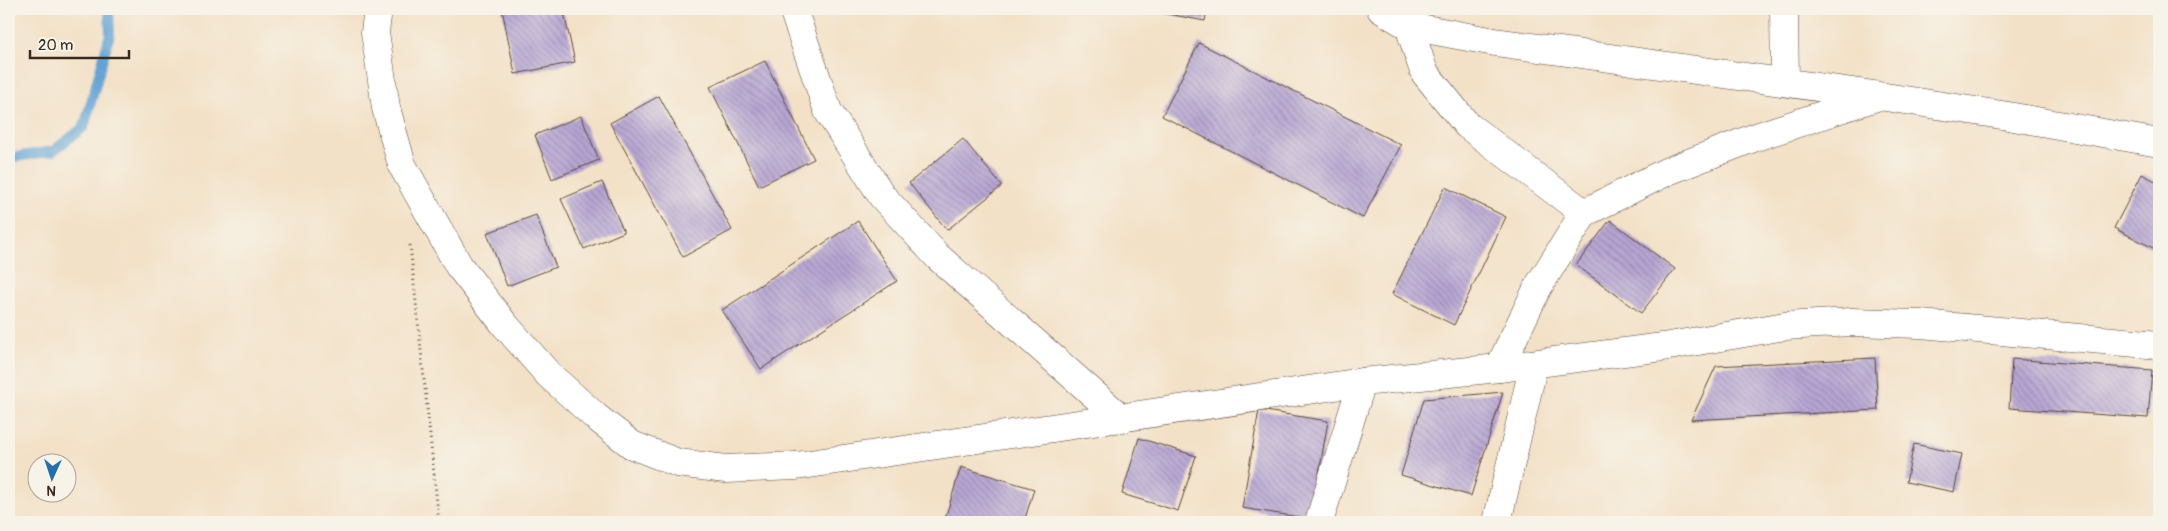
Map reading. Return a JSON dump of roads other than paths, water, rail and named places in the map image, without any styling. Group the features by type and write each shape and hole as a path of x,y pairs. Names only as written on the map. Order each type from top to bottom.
{"street":[{"path":"378,9 375,32 384,99 402,165 459,266 504,326 548,374 596,417 632,445 678,463 726,469 796,466 1362,382 1534,364 1663,346 1785,326 1851,322 1920,324 2159,345"},
{"path":"793,9 828,111 882,196 938,258 1122,419"},
{"path":"1381,9 1409,26 1495,42 1878,96 2008,116 2159,143"},
{"path":"1784,9 1785,82"},
{"path":"1409,26 1424,72 1467,125 1584,213"},
{"path":"1499,368 1538,287 1584,213 1668,171 1756,137 1878,96"},
{"path":"1497,522 1534,364"},
{"path":"1319,522 1362,382"}],"waterway":[{"path":"9,158 53,151 84,127 110,34 109,9"}]}
